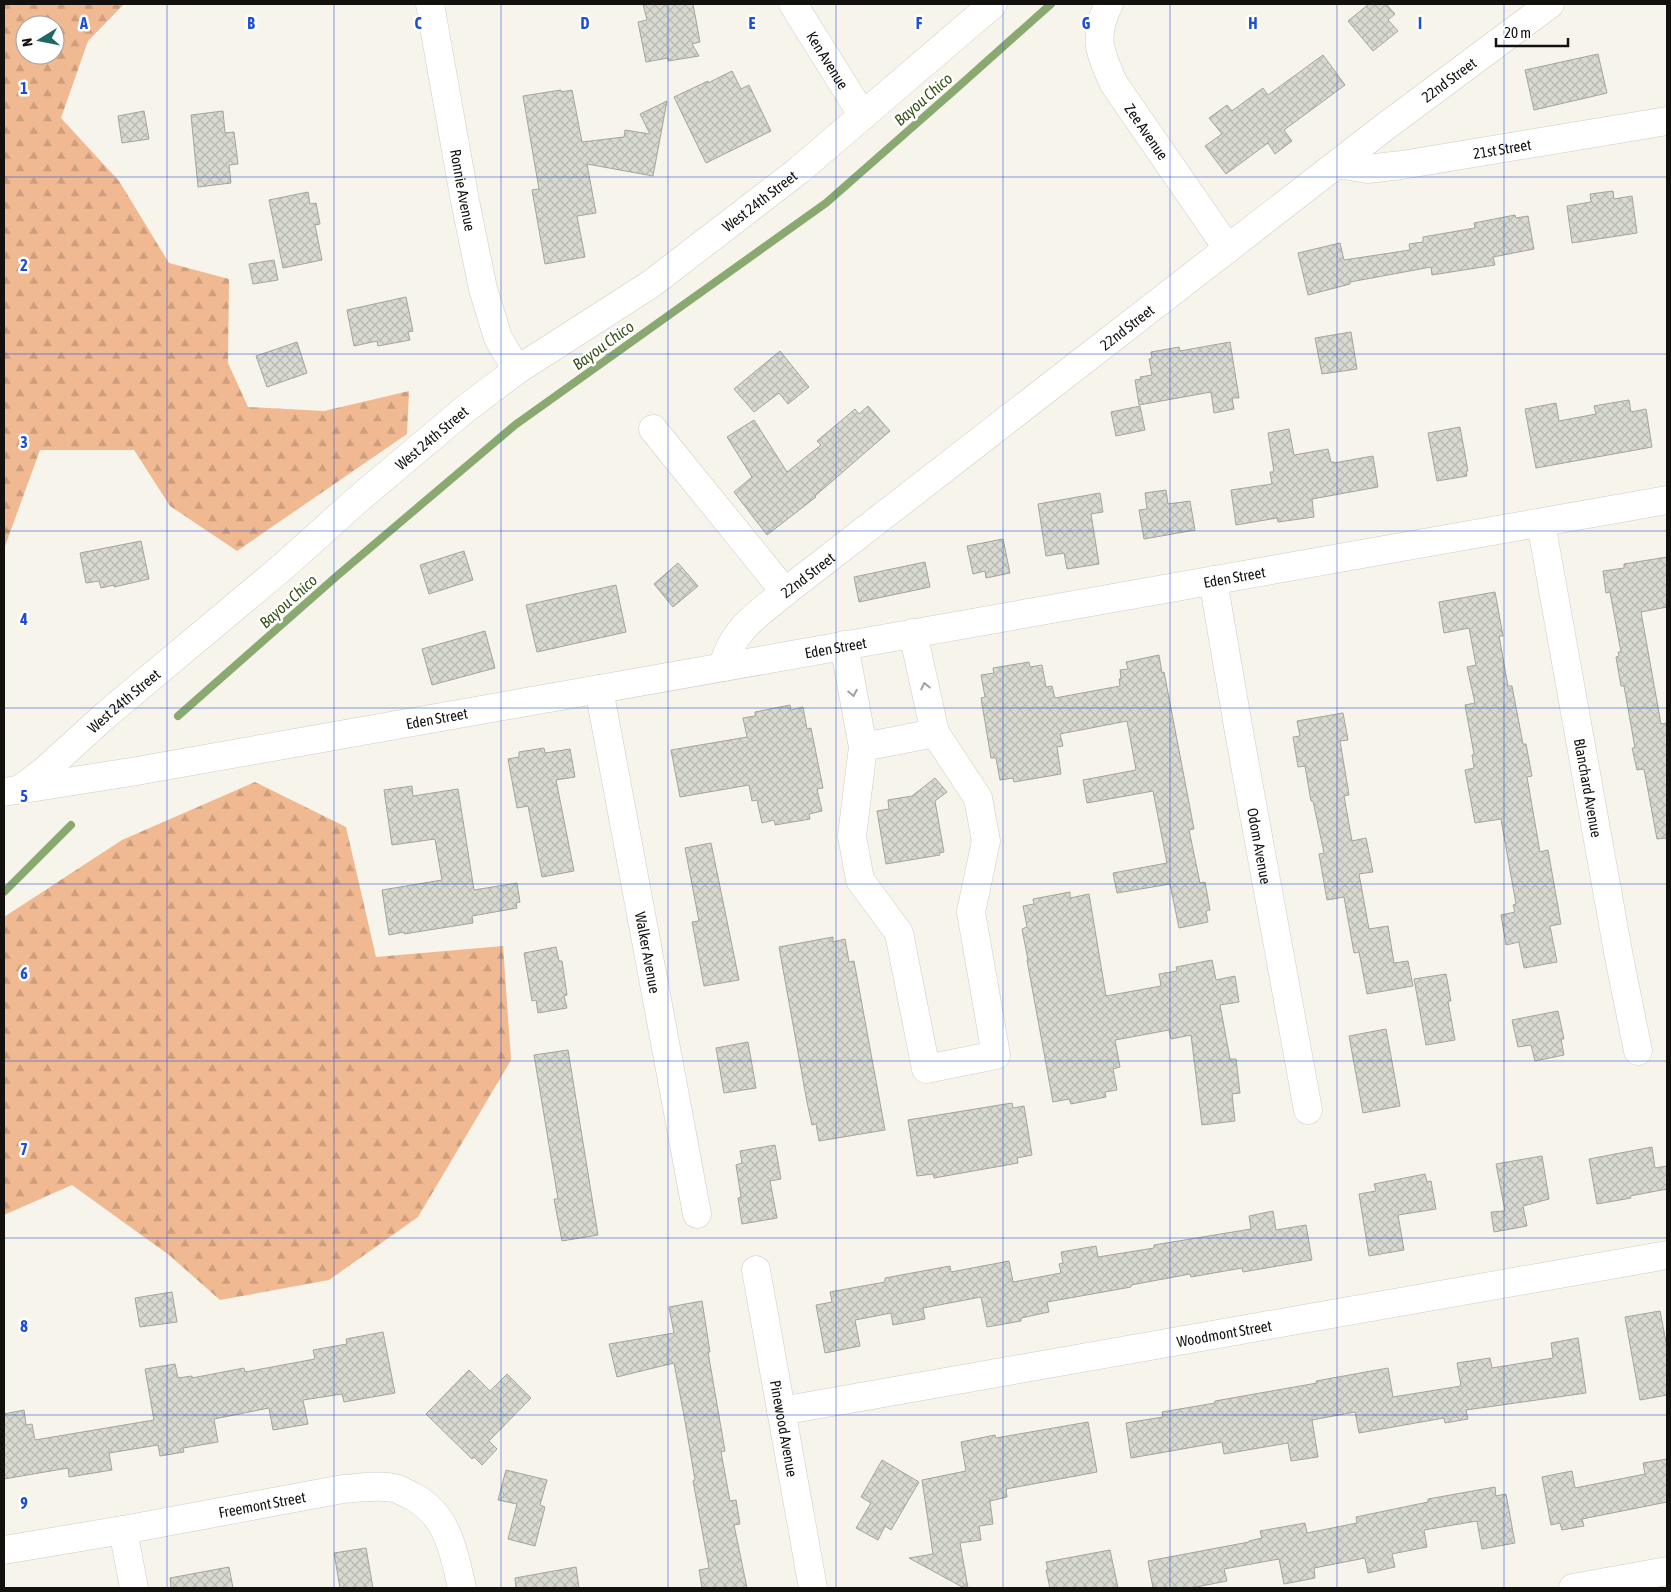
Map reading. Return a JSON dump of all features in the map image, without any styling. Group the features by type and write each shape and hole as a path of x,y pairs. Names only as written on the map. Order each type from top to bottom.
{"street":[{"name":"Ronnie Avenue","path":"430,4 482,289 498,338 517,370"},
{"name":"Ken Avenue","path":"793,4 863,116"},
{"name":"Zee Avenue","path":"1108,4 1102,17 1099,35 1101,55 1114,84 1228,249"},
{"name":"22nd Street","path":"723,667 725,657 737,634 785,592 1390,123 1550,4"},
{"name":"West 24th Street","path":"12,791 43,772 108,713 285,566 464,410 517,370 650,284 798,171 990,6"},
{"name":"21st Street","path":"1338,164 1367,169 1402,166 1667,121"},
{"path":"653,428 785,592"},
{"name":"Eden Street","path":"12,791 130,772 1667,500"},
{"name":"Blanchard Avenue","path":"1541,523 1619,956 1638,1051"},
{"name":"Odom Avenue","path":"1213,580 1238,732 1308,1110"},
{"path":"844,646 863,748 852,836 860,880 899,933 926,1069 934,1068 996,1055 971,912 986,841 978,798 935,733 913,634"},
{"name":"Walker Avenue","path":"599,688 698,1214"},
{"path":"863,748 935,733"},
{"name":"Woodmont Street","path":"781,1411 1667,1255"},
{"name":"Pinewood Avenue","path":"756,1270 813,1588"},
{"name":"Freemont Street","path":"4,1550 343,1489 376,1486 398,1489 418,1500 434,1513 448,1533 462,1588"},
{"path":"123,1530 134,1588"},
{"path":"1573,1588 1667,1572"}],"green space":[{"path":"4,4 124,4 88,41 61,118 119,181 169,263 229,279 228,363 248,407 324,411 409,391 407,434 237,551 170,506 134,450 40,450 4,549"},
{"path":"255,782 346,827 376,957 503,946 511,1060 418,1217 329,1280 220,1300 169,1255 72,1185 4,1215 4,917 122,840"}],"building":[{"path":"643,4 693,4 700,42 692,44 699,56 646,62 638,22 647,20"},
{"path":"1369,4 1386,4 1395,14 1388,20 1398,31 1373,51 1348,21"},
{"path":"1598,54 1607,93 1534,110 1525,70"},
{"path":"1323,55 1345,85 1284,130 1292,141 1275,154 1268,143 1226,174 1205,146 1222,134 1209,118 1227,105 1232,111 1263,88 1268,95"},
{"path":"732,71 741,89 749,85 771,131 706,163 674,97"},
{"path":"561,90 561,92 572,90 582,142 624,137 625,130 650,134 640,114 667,101 653,176 587,164 596,213 577,216 585,257 545,264 532,190 539,189 523,96"},
{"path":"144,111 149,139 122,143 118,116"},
{"path":"223,111 225,133 234,132 238,164 229,165 231,183 198,187 191,115"},
{"path":"1613,191 1614,199 1632,196 1637,233 1572,243 1567,206 1591,202 1590,194"},
{"path":"308,192 310,204 316,203 320,224 315,225 322,260 283,268 269,200"},
{"path":"1515,215 1516,218 1528,216 1534,249 1493,257 1495,265 1432,275 1431,267 1350,282 1350,284 1308,295 1298,253 1340,243 1344,260 1410,250 1409,244 1423,242 1423,237 1475,228 1474,223"},
{"path":"274,260 278,280 253,284 249,264"},
{"path":"406,297 413,331 408,332 410,340 378,346 377,341 354,346 347,310"},
{"path":"1351,332 1357,369 1322,374 1315,338"},
{"path":"297,342 307,373 267,387 256,356"},
{"path":"1230,342 1239,398 1232,398 1234,409 1214,413 1211,392 1139,405 1135,380 1152,375 1149,359 1152,358 1151,352 1179,347 1180,351"},
{"path":"780,351 809,387 788,404 779,393 754,412 734,389"},
{"path":"1629,400 1631,412 1646,409 1652,447 1536,468 1525,409 1556,403 1559,421 1596,414 1594,406"},
{"path":"868,406 890,431 816,497 767,535 734,492 752,477 727,437 754,420 787,472 821,445 817,441 855,409 859,414"},
{"path":"1140,406 1145,430 1116,436 1111,412"},
{"path":"1460,427 1468,471 1466,471 1467,476 1437,481 1428,433"},
{"path":"1289,429 1294,455 1328,449 1331,462 1334,463 1373,456 1378,487 1312,499 1314,517 1278,522 1277,518 1236,525 1231,490 1272,484 1270,472 1274,472 1268,433"},
{"path":"1166,490 1168,504 1190,501 1195,530 1144,539 1139,510 1147,509 1145,493"},
{"path":"1100,493 1103,512 1091,514 1099,564 1067,569 1064,553 1046,556 1038,504"},
{"path":"1003,539 1010,573 986,578 985,571 973,574 967,546"},
{"path":"141,541 149,579 101,588 99,581 86,583 80,553"},
{"path":"464,551 473,580 429,594 420,565"},
{"path":"1667,557 1667,607 1641,612 1661,724 1667,723 1667,838 1657,839 1644,769 1637,770 1632,748 1635,748 1624,686 1621,686 1616,657 1619,656 1618,652 1621,652 1610,592 1606,593 1603,571 1624,568 1624,564"},
{"path":"925,562 930,587 859,602 854,577"},
{"path":"678,563 698,586 673,607 654,584"},
{"path":"616,585 626,632 537,652 526,605"},
{"path":"1495,592 1503,636 1499,636 1508,686 1512,686 1523,744 1526,744 1532,776 1527,777 1540,852 1548,850 1561,924 1550,926 1557,962 1524,968 1519,942 1506,945 1501,915 1515,912 1513,905 1516,904 1501,819 1475,823 1465,770 1474,768 1472,755 1474,754 1465,705 1475,703 1467,667 1476,665 1469,628 1444,633 1439,602"},
{"path":"485,631 495,668 432,685 422,649"},
{"path":"1159,655 1162,673 1164,672 1194,829 1189,830 1200,883 1205,882 1210,910 1206,911 1208,922 1179,928 1170,884 1117,893 1113,873 1167,863 1153,791 1087,803 1083,780 1136,770 1127,721 1060,734 1063,746 1057,747 1061,774 1014,782 1013,778 1000,780 996,758 991,758 981,698 985,697 981,675 994,673 993,668 1029,662 1030,667 1042,665 1046,687 1052,686 1055,698 1120,686 1120,670 1128,669 1126,662"},
{"path":"790,705 791,710 803,707 807,729 811,728 823,788 817,789 822,811 809,814 810,819 775,825 774,820 762,823 757,800 752,801 749,785 680,797 671,750 747,737 743,718 755,716 755,712"},
{"path":"1343,713 1348,740 1340,741 1349,795 1344,796 1352,841 1366,838 1373,872 1359,874 1369,929 1388,926 1394,963 1408,961 1413,986 1367,994 1359,952 1354,953 1344,897 1327,900 1319,854 1324,853 1313,801 1311,801 1305,766 1298,767 1293,737 1300,736 1297,721"},
{"path":"544,748 545,753 570,749 575,777 556,780 574,871 542,877 528,806 517,808 508,759 519,757 519,752"},
{"path":"935,778 947,792 935,801 944,852 939,853 940,855 886,864 877,811 889,809 888,800 912,796"},
{"path":"412,786 413,796 458,789 474,890 517,883 520,902 516,903 517,908 472,916 473,923 389,935 382,890 442,880 435,839 392,845 384,790"},
{"path":"711,843 739,980 704,986 692,922 699,921 685,848"},
{"path":"1070,892 1070,898 1089,894 1106,996 1161,986 1159,974 1177,971 1176,967 1212,960 1216,980 1235,976 1239,1002 1220,1005 1230,1059 1236,1059 1240,1093 1232,1094 1235,1121 1202,1125 1191,1035 1171,1039 1169,1030 1115,1040 1120,1067 1113,1069 1117,1090 1105,1092 1106,1097 1071,1104 1069,1099 1053,1102 1022,929 1027,927 1023,906 1034,904 1033,899"},
{"path":"833,937 833,942 845,939 849,962 854,961 885,1130 819,1141 816,1124 812,1125 807,1102 779,947"},
{"path":"556,947 559,961 562,961 567,995 564,996 567,1008 538,1013 536,1000 532,1001 524,953"},
{"path":"1446,974 1451,1001 1448,1001 1455,1040 1426,1045 1414,979"},
{"path":"1558,1011 1564,1039 1561,1039 1564,1055 1535,1061 1531,1045 1518,1047 1512,1020"},
{"path":"1386,1029 1400,1106 1363,1113 1349,1036"},
{"path":"748,1042 756,1088 724,1093 716,1048"},
{"path":"568,1050 598,1235 562,1241 554,1199 558,1199 534,1055"},
{"path":"1012,1103 1013,1108 1024,1106 1032,1155 1017,1158 1018,1163 934,1178 933,1174 917,1176 908,1120"},
{"path":"775,1145 781,1179 770,1181 777,1218 742,1224 738,1198 741,1197 736,1165 742,1163 740,1151"},
{"path":"1652,1147 1655,1168 1667,1166 1667,1189 1597,1204 1589,1159"},
{"path":"1542,1156 1549,1199 1523,1206 1527,1226 1494,1232 1491,1212 1505,1211 1496,1164"},
{"path":"1425,1174 1427,1182 1431,1181 1436,1209 1398,1215 1404,1250 1369,1256 1359,1194 1376,1191 1374,1184"},
{"path":"1273,1211 1276,1230 1306,1225 1312,1260 1243,1272 1242,1268 1191,1277 1190,1274 1047,1302 1049,1312 1021,1318 1021,1321 987,1327 981,1297 923,1308 925,1319 893,1325 891,1313 855,1320 860,1346 825,1353 816,1305 832,1302 830,1292 885,1282 885,1278 950,1266 951,1272 1009,1261 1013,1282 1061,1273 1059,1264 1063,1263 1061,1252 1096,1246 1098,1257 1154,1248 1154,1245 1251,1229 1249,1216"},
{"path":"172,1292 177,1322 140,1327 135,1298"},
{"path":"702,1301 710,1352 708,1352 725,1451 721,1452 730,1501 736,1500 740,1524 734,1525 747,1588 702,1588 699,1570 709,1568 674,1363 617,1377 609,1344 674,1333 669,1307"},
{"path":"1660,1311 1667,1347 1667,1395 1640,1400 1625,1317"},
{"path":"383,1332 395,1393 344,1402 342,1394 303,1400 308,1424 273,1430 269,1408 214,1419 218,1442 183,1448 184,1452 160,1456 158,1445 109,1453 112,1470 69,1477 68,1468 4,1479 4,1414 24,1410 26,1425 32,1424 35,1440 154,1420 145,1369 175,1364 178,1378 192,1376 192,1378 244,1368 245,1372 315,1359 313,1350 347,1344 346,1339"},
{"path":"1578,1338 1586,1393 1466,1410 1468,1419 1445,1423 1444,1418 1359,1433 1355,1412 1312,1420 1318,1457 1291,1461 1288,1443 1224,1454 1222,1442 1131,1458 1126,1423 1163,1417 1162,1412 1388,1368 1393,1397 1461,1386 1457,1363 1490,1358 1492,1368 1553,1358 1551,1343"},
{"path":"469,1370 490,1391 507,1374 531,1398 489,1441 497,1449 482,1465 474,1457 472,1459 426,1414"},
{"path":"1088,1422 1097,1472 1006,1489 1007,1497 990,1501 993,1524 979,1526 981,1540 960,1543 968,1588 964,1588 909,1558 933,1554 922,1480 966,1471 961,1442 995,1435 996,1438"},
{"path":"1667,1459 1667,1502 1582,1519 1584,1526 1562,1530 1560,1523 1551,1525 1542,1477 1572,1471 1575,1488 1645,1474 1643,1463"},
{"path":"882,1460 919,1482 891,1530 885,1526 878,1540 856,1528 871,1503 861,1497"},
{"path":"506,1470 547,1480 540,1505 545,1507 535,1546 508,1539 517,1504 498,1500"},
{"path":"1495,1487 1496,1496 1506,1494 1515,1543 1482,1549 1477,1521 1424,1530 1427,1547 1392,1554 1395,1567 1368,1573 1365,1558 1314,1568 1315,1578 1284,1584 1279,1559 1224,1569 1227,1581 1191,1588 1153,1588 1148,1561 1249,1542 1262,1538 1260,1531 1305,1523 1307,1533 1357,1523 1356,1517 1428,1502 1428,1499"},
{"path":"366,1548 373,1588 340,1588 334,1553"},
{"path":"1110,1550 1118,1588 1050,1588 1046,1562"},
{"path":"229,1567 233,1588 171,1588 170,1578"},
{"path":"576,1567 579,1588 516,1588 515,1578"}],"waterway":[{"name":"Bayou Chico","path":"178,716 338,575 515,425 826,203 1051,4"},
{"name":"Bayou Chico","path":"4,892 71,825"}]}
